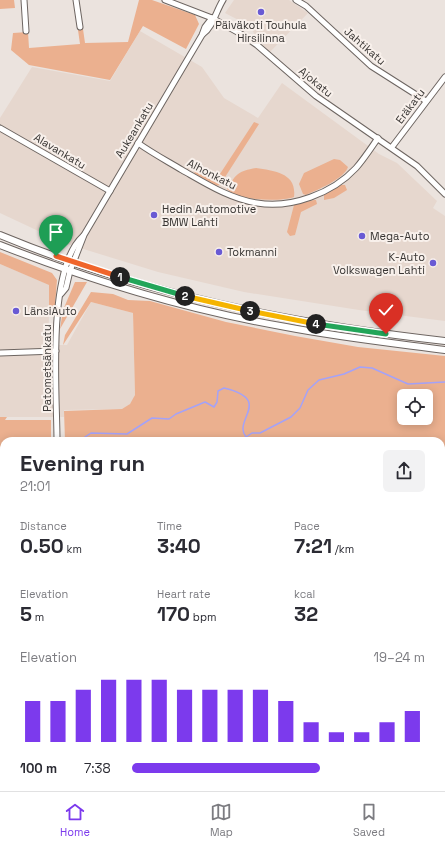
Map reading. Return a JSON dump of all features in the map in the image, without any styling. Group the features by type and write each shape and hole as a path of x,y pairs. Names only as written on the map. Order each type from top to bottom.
{"main road":[{"path":"0,235 70,261 161,290 253,312 335,327 445,341"},
{"path":"0,244 67,270 152,296 256,322 358,339 445,350"}],"street":[{"path":"24,0 26,31"},
{"path":"76,0 80,28"},
{"name":"Ajokatu","path":"165,0 212,18 258,45 316,96 418,166 445,194"},
{"name":"Aukeankatu","path":"70,261 78,241 84,235 202,35 209,29 212,18 222,0"},
{"name":"Jahtikatu","path":"296,0 306,6 375,69 426,101"},
{"name":"Eräkatu","path":"392,147 445,77"},
{"name":"Alavankatu","path":"0,128 110,191"},
{"name":"Alhonkatu","path":"138,143 220,191 257,203 274,204 286,203 318,194 338,182 356,168 378,138"},
{"name":"Patometsänkatu","path":"57,437 56,351 60,294 70,261"},
{"path":"0,353 56,351"}],"shaded area":[{"path":"0,0 14,0 15,8 0,9"},
{"path":"139,0 152,0 195,15 199,24 186,49 143,26 110,80 29,65 11,50 13,33 28,32 29,48 80,44 78,30 83,29 85,43 128,42"},
{"path":"234,0 289,0 308,13 269,53 248,25 225,13"},
{"path":"140,31 202,67 224,98 258,118 282,83 379,154 397,163 437,201 433,208 445,216 445,321 359,310 244,292 158,272 64,243 0,213 0,118 32,67 110,81"},
{"path":"254,122 259,124 220,185 215,186 195,174 194,171 199,168 216,180"},
{"path":"334,159 340,160 348,167 341,176 323,187 306,195 303,194 299,184 304,173"},
{"path":"256,168 277,172 288,178 294,189 294,197 279,200 249,198 232,193 227,189 238,174 245,170"},
{"path":"341,185 345,185 347,190 334,198 324,200 324,195"},
{"path":"316,200 317,204 301,212 295,235 290,236 287,232 294,205"},
{"path":"0,252 52,273 57,280 55,306 53,309 49,310 49,285 0,264"},
{"path":"0,264 50,285 48,345 67,345 91,302 133,313 135,395 127,408 64,410 64,417 0,417"},
{"path":"75,282 87,282 60,329 63,310"},
{"path":"91,292 113,294 128,300 150,301 226,322 295,336 358,347 445,356 445,437 65,437 64,411 122,409 130,404 135,395 133,313 91,302 63,345 65,335"},
{"path":"0,417 7,417 5,420 51,420 51,437 0,437"}],"waterway":[{"path":"246,437 252,433 260,433 291,417 300,408 308,390 319,380 344,374 360,367 372,368 408,384 445,382"},
{"path":"85,437 91,433 127,434 152,418 169,419 176,414 205,402 214,407 217,402 218,391 224,388 239,393 247,398 249,404 243,431 246,437"}],"place":[{"name":"Päiväkoti Touhula Hirsilinna","path":"261,12"},
{"name":"Hedin Automotive BMW Lahti","path":"154,215"},
{"name":"Mega-Auto","path":"362,236"},
{"name":"Tokmanni","path":"219,252"},
{"name":"K-Auto Volkswagen Lahti","path":"433,263"},
{"name":"LänsiAuto","path":"16,311"}],"route":[{"path":"56,256 161,290 222,305 335,327 386,334"}]}
